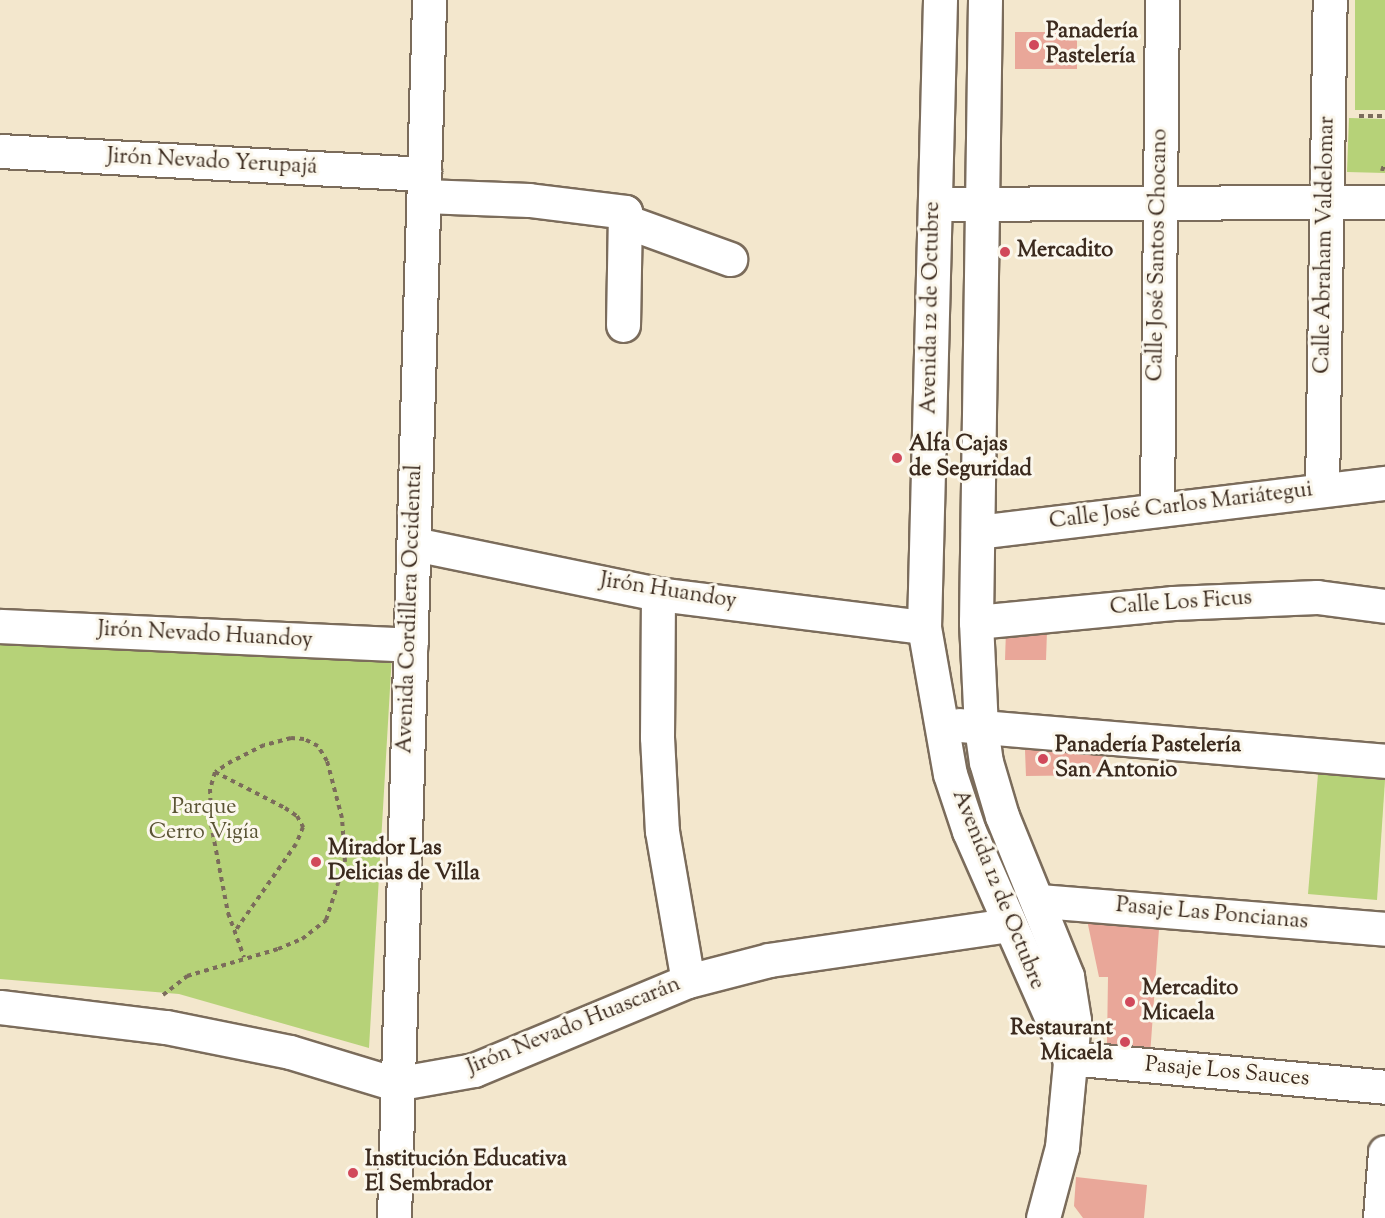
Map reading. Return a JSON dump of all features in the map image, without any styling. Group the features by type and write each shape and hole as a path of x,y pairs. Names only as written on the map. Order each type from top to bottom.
{"street":[{"name":"Avenida Cordillera Occidental","path":"394,1218 395,1084 411,645 429,0"},
{"name":"Avenida 12 de Octubre","path":"940,0 924,627 950,774 969,831 1008,925 1069,1058"},
{"name":"Avenida 12 de Octubre","path":"985,0 976,621 981,727 986,762 1002,816 1040,901 1072,998 1062,1146 1043,1218"},
{"name":"Calle José Santos Chocano","path":"1156,510 1162,0"},
{"name":"Calle Abraham Valdelomar","path":"1322,490 1330,0"},
{"name":"Jirón Nevado Yerupajá","path":"0,151 424,185 625,212 625,221"},
{"path":"935,204 1326,202 1383,188"},
{"path":"623,325 625,221 730,259"},
{"name":"Calle José Carlos Mariátegui","path":"978,532 1385,483"},
{"name":"Jirón Huandoy","path":"414,544 658,594 924,627"},
{"path":"658,594 657,738 662,831 688,981"},
{"name":"Calle Los Ficus","path":"976,621 1173,603 1317,597 1385,606"},
{"name":"Jirón Nevado Huandoy","path":"0,626 411,645"},
{"path":"940,723 1385,761"},
{"name":"Pasaje Las Poncianas","path":"1040,901 1385,929"},
{"name":"Jirón Nevado Huascarán","path":"0,1007 158,1025 290,1052 395,1084 474,1070 688,981 769,960 1008,925"},
{"name":"Pasaje Los Sauces","path":"1069,1058 1385,1088"},
{"path":"1380,1218 1385,1152"}],"path":[{"path":"1383,188 1385,162"},
{"path":"158,1025 163,995 187,976 302,939 326,920 345,862 342,818 327,761 318,746 304,739 291,738 264,745 215,772 210,789 211,824 235,932 244,957"},
{"path":"215,772 285,808 297,816 303,827 296,844 235,932"}],"green space":[{"path":"1355,0 1385,0 1385,110 1355,110"},
{"path":"1349,118 1385,119 1385,173 1347,172"},
{"name":"Parque Cerro Vigía","path":"0,635 392,654 369,1048 179,994 0,979"},
{"path":"1318,774 1385,780 1377,900 1308,894"}],"building":[{"path":"1015,32 1077,32 1077,69 1015,69"},
{"path":"1006,630 1047,631 1046,660 1005,660"},
{"path":"1103,748 1104,775 1026,776 1025,750"},
{"path":"1087,920 1159,929 1150,1056 1119,1055 1107,1043 1108,977 1099,977"},
{"path":"1076,1177 1147,1185 1144,1218 1083,1218 1074,1206"}],"place":[{"name":"Panadería Pastelería","path":"1034,45"},
{"name":"Mercadito","path":"1005,252"},
{"name":"Alfa Cajas de Seguridad","path":"897,458"},
{"name":"Panadería Pastelería San Antonio","path":"1043,759"},
{"name":"Mirador Las Delicias de Villa","path":"316,862"},
{"name":"Mercadito Micaela","path":"1130,1002"},
{"name":"Restaurant Micaela","path":"1125,1042"},
{"name":"Institución Educativa El Sembrador","path":"353,1173"}]}
